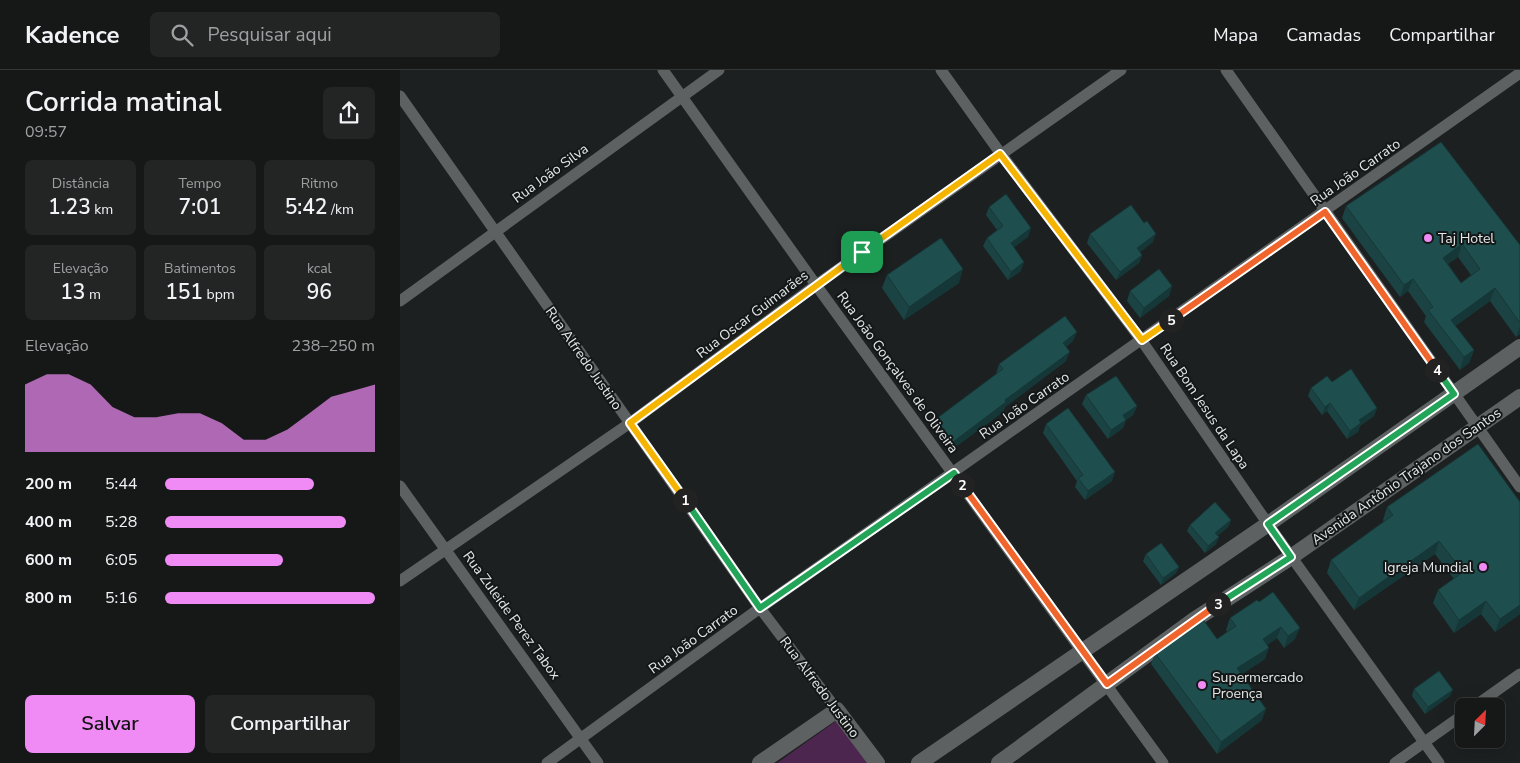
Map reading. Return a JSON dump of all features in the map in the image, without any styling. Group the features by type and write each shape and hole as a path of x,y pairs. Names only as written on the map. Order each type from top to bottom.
{"main road":[{"path":"918,763 1268,524 1520,347"},
{"name":"Avenida Antônio Trajano dos Santos","path":"999,763 1194,620 1291,557 1520,397"},
{"path":"760,763 837,710"},
{"name":"Rua Alfredo Justino","path":"837,710 877,763"}],"street":[{"name":"Rua João Gonçalves de Oliveira","path":"663,70 816,285 1163,763"},
{"name":"Rua João Silva","path":"400,301 719,70"},
{"name":"Rua Bom Jesus da Lapa","path":"941,70 1000,154 1142,340 1291,557 1439,763"},
{"name":"Rua Oscar Guimarães","path":"400,580 630,423 816,285 1122,70"},
{"path":"1226,70 1520,486"},
{"name":"Rua João Carrato","path":"547,763 760,608 1516,76"},
{"name":"Rua Alfredo Justino","path":"400,96 760,608 837,710"},
{"name":"Rua Zuleide Perez Tabox","path":"400,486 598,763"},
{"path":"1486,698 1520,674"},
{"path":"1395,763 1455,720"}],"shaded area":[{"path":"839,719 870,763 777,763"}],"building":[{"name":"Taj Hotel","path":"1441,142 1520,245 1520,323 1495,288 1451,320 1474,350 1464,357 1428,310 1433,307 1413,279 1404,285 1346,206","holes":["1462,244 1480,269 1461,283 1443,258"]},
{"path":"1006,194 1031,228 1011,243 1024,262 1011,272 987,238 1003,226 989,207"},
{"path":"1131,205 1144,223 1147,221 1156,234 1137,248 1142,255 1120,272 1090,234"},
{"path":"941,238 963,269 909,307 887,275"},
{"path":"1159,269 1172,286 1144,308 1130,291"},
{"path":"1065,316 1077,332 1063,343 1070,352 1005,400 1006,402 953,442 936,419 1003,369 999,364"},
{"path":"1351,369 1377,408 1359,420 1361,423 1350,431 1330,403 1325,407 1311,388 1327,376 1332,382"},
{"path":"1116,376 1137,406 1123,415 1126,420 1111,430 1086,395"},
{"path":"1068,408 1115,472 1088,491 1078,478 1083,475 1046,424"},
{"name":"Igreja Mundial","path":"1478,444 1520,502 1520,605 1500,619 1486,601 1459,620 1438,590 1463,572 1439,541 1359,598 1331,560 1393,515 1387,507"},
{"path":"1215,502 1231,520 1215,533 1219,537 1208,546 1190,525"},
{"path":"1161,543 1179,567 1163,578 1146,554"},
{"path":"1273,592 1300,628 1288,636 1281,627 1263,639 1269,648 1237,668 1266,709 1221,742 1155,653 1202,618 1217,639 1236,626 1230,618"},
{"path":"1439,671 1453,690 1428,707 1414,689"}],"place":[{"name":"Taj Hotel","path":"1428,238"},
{"name":"Igreja Mundial","path":"1483,567"},
{"name":"Supermercado Proença","path":"1202,685"}],"route":[{"path":"1000,154 1142,340 1325,212 1454,394 1268,524 1291,557 1194,620 1145,654 1107,684 954,473 760,608 630,423 862,252 1000,154"}]}
